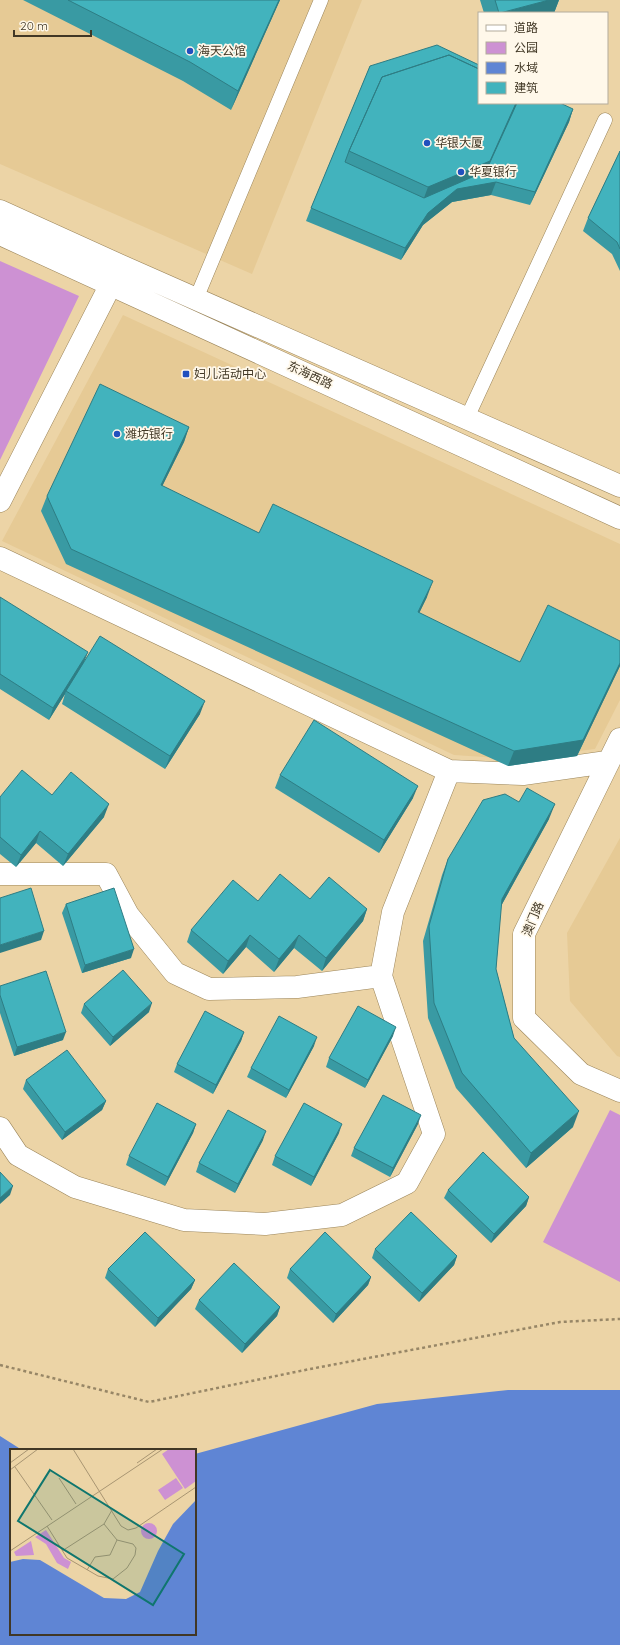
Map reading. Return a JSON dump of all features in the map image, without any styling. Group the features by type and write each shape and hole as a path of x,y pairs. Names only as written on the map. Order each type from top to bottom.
{"street":[{"name":"东海西路","path":"0,211 620,486"},
{"name":"东海西路","path":"0,234 620,518"},
{"path":"0,501 111,284"},
{"path":"0,558 449,771 523,774 607,762"},
{"name":"澳门路","path":"620,739 607,762 524,934 524,1018 581,1074 620,1091"},
{"path":"0,1128 18,1155 75,1187 184,1220 265,1224 342,1216 407,1183 434,1134 381,976 393,912 449,771"},
{"path":"0,874 106,874 128,915 175,973 209,989 298,987 381,976"}],"lane":[{"path":"196,299 321,0"},
{"path":"467,418 605,120"}],"path":[{"path":"0,1365 149,1402 310,1369 560,1322 620,1319"}],"shaded area":[{"path":"0,0 362,0 252,274 0,164"},
{"path":"123,315 620,544 620,700 595,749 512,759 454,755 2,541"},
{"path":"620,838 620,1057 617,1056 570,1001 567,933"}],"green space":[{"path":"0,261 79,296 0,460"},
{"path":"610,1110 620,1115 620,1282 543,1242"}],"water":[{"path":"508,1390 620,1390 620,1645 0,1645 0,1436 20,1449 10,1449 10,1635 196,1635 196,1454 377,1404"}],"building":[{"name":"海天公馆","path":"68,0 279,0 238,91 190,62"},
{"path":"495,0 549,0 503,12 499,12"},
{"path":"437,45 478,65 478,69 449,55 382,77 345,162 424,198 486,171 517,104 562,104 573,109 535,192 496,182 457,189 428,213 405,248 311,208 370,66"},
{"name":"华银大厦","path":"449,55 478,69 478,104 516,104 490,161 428,187 349,151 382,77"},
{"path":"620,151 620,249 617,242 588,218"},
{"path":"100,384 189,427 161,485 259,533 273,504 433,581 418,612 520,662 548,605 620,641 620,663 583,740 514,751 71,549 47,496"},
{"path":"0,597 88,652 53,708 0,674"},
{"path":"100,636 205,701 170,756 66,691"},
{"path":"314,720 418,786 384,840 280,775"},
{"path":"22,770 52,795 71,772 109,804 68,854 40,831 21,855 0,837 0,797"},
{"path":"527,788 555,804 502,899 496,969 514,1038 579,1111 531,1153 462,1073 434,1003 429,926 448,859 483,800 505,794 519,802"},
{"path":"280,874 310,899 329,877 367,909 326,958 299,935 279,959 250,935 228,961 191,930 233,880 258,901"},
{"path":"31,888 44,931 0,945 0,898"},
{"path":"114,888 134,949 85,965 66,904"},
{"path":"123,970 152,1003 113,1037 84,1004"},
{"path":"46,971 66,1032 17,1047 0,995 0,986"},
{"path":"358,1006 396,1027 368,1080 329,1058"},
{"path":"205,1011 244,1032 216,1085 177,1064"},
{"path":"279,1016 317,1037 289,1090 251,1068"},
{"path":"67,1050 106,1101 65,1132 26,1080"},
{"path":"383,1095 421,1115 393,1168 354,1148"},
{"path":"157,1103 196,1124 168,1177 129,1156"},
{"path":"304,1103 342,1124 314,1177 275,1156"},
{"path":"228,1110 266,1131 238,1184 199,1163"},
{"path":"483,1152 529,1197 494,1234 448,1190"},
{"path":"0,1172 13,1186 0,1198"},
{"path":"411,1212 457,1256 422,1293 375,1249"},
{"path":"145,1232 195,1280 158,1318 108,1269"},
{"path":"325,1232 371,1277 336,1314 290,1269"},
{"path":"234,1263 280,1307 245,1344 199,1300"}],"place":[{"name":"海天公馆","path":"190,51"},
{"name":"华银大厦","path":"427,143"},
{"name":"华夏银行","path":"461,172"},
{"name":"妇儿活动中心","path":"186,374"},
{"name":"潍坊银行","path":"117,434"}]}
